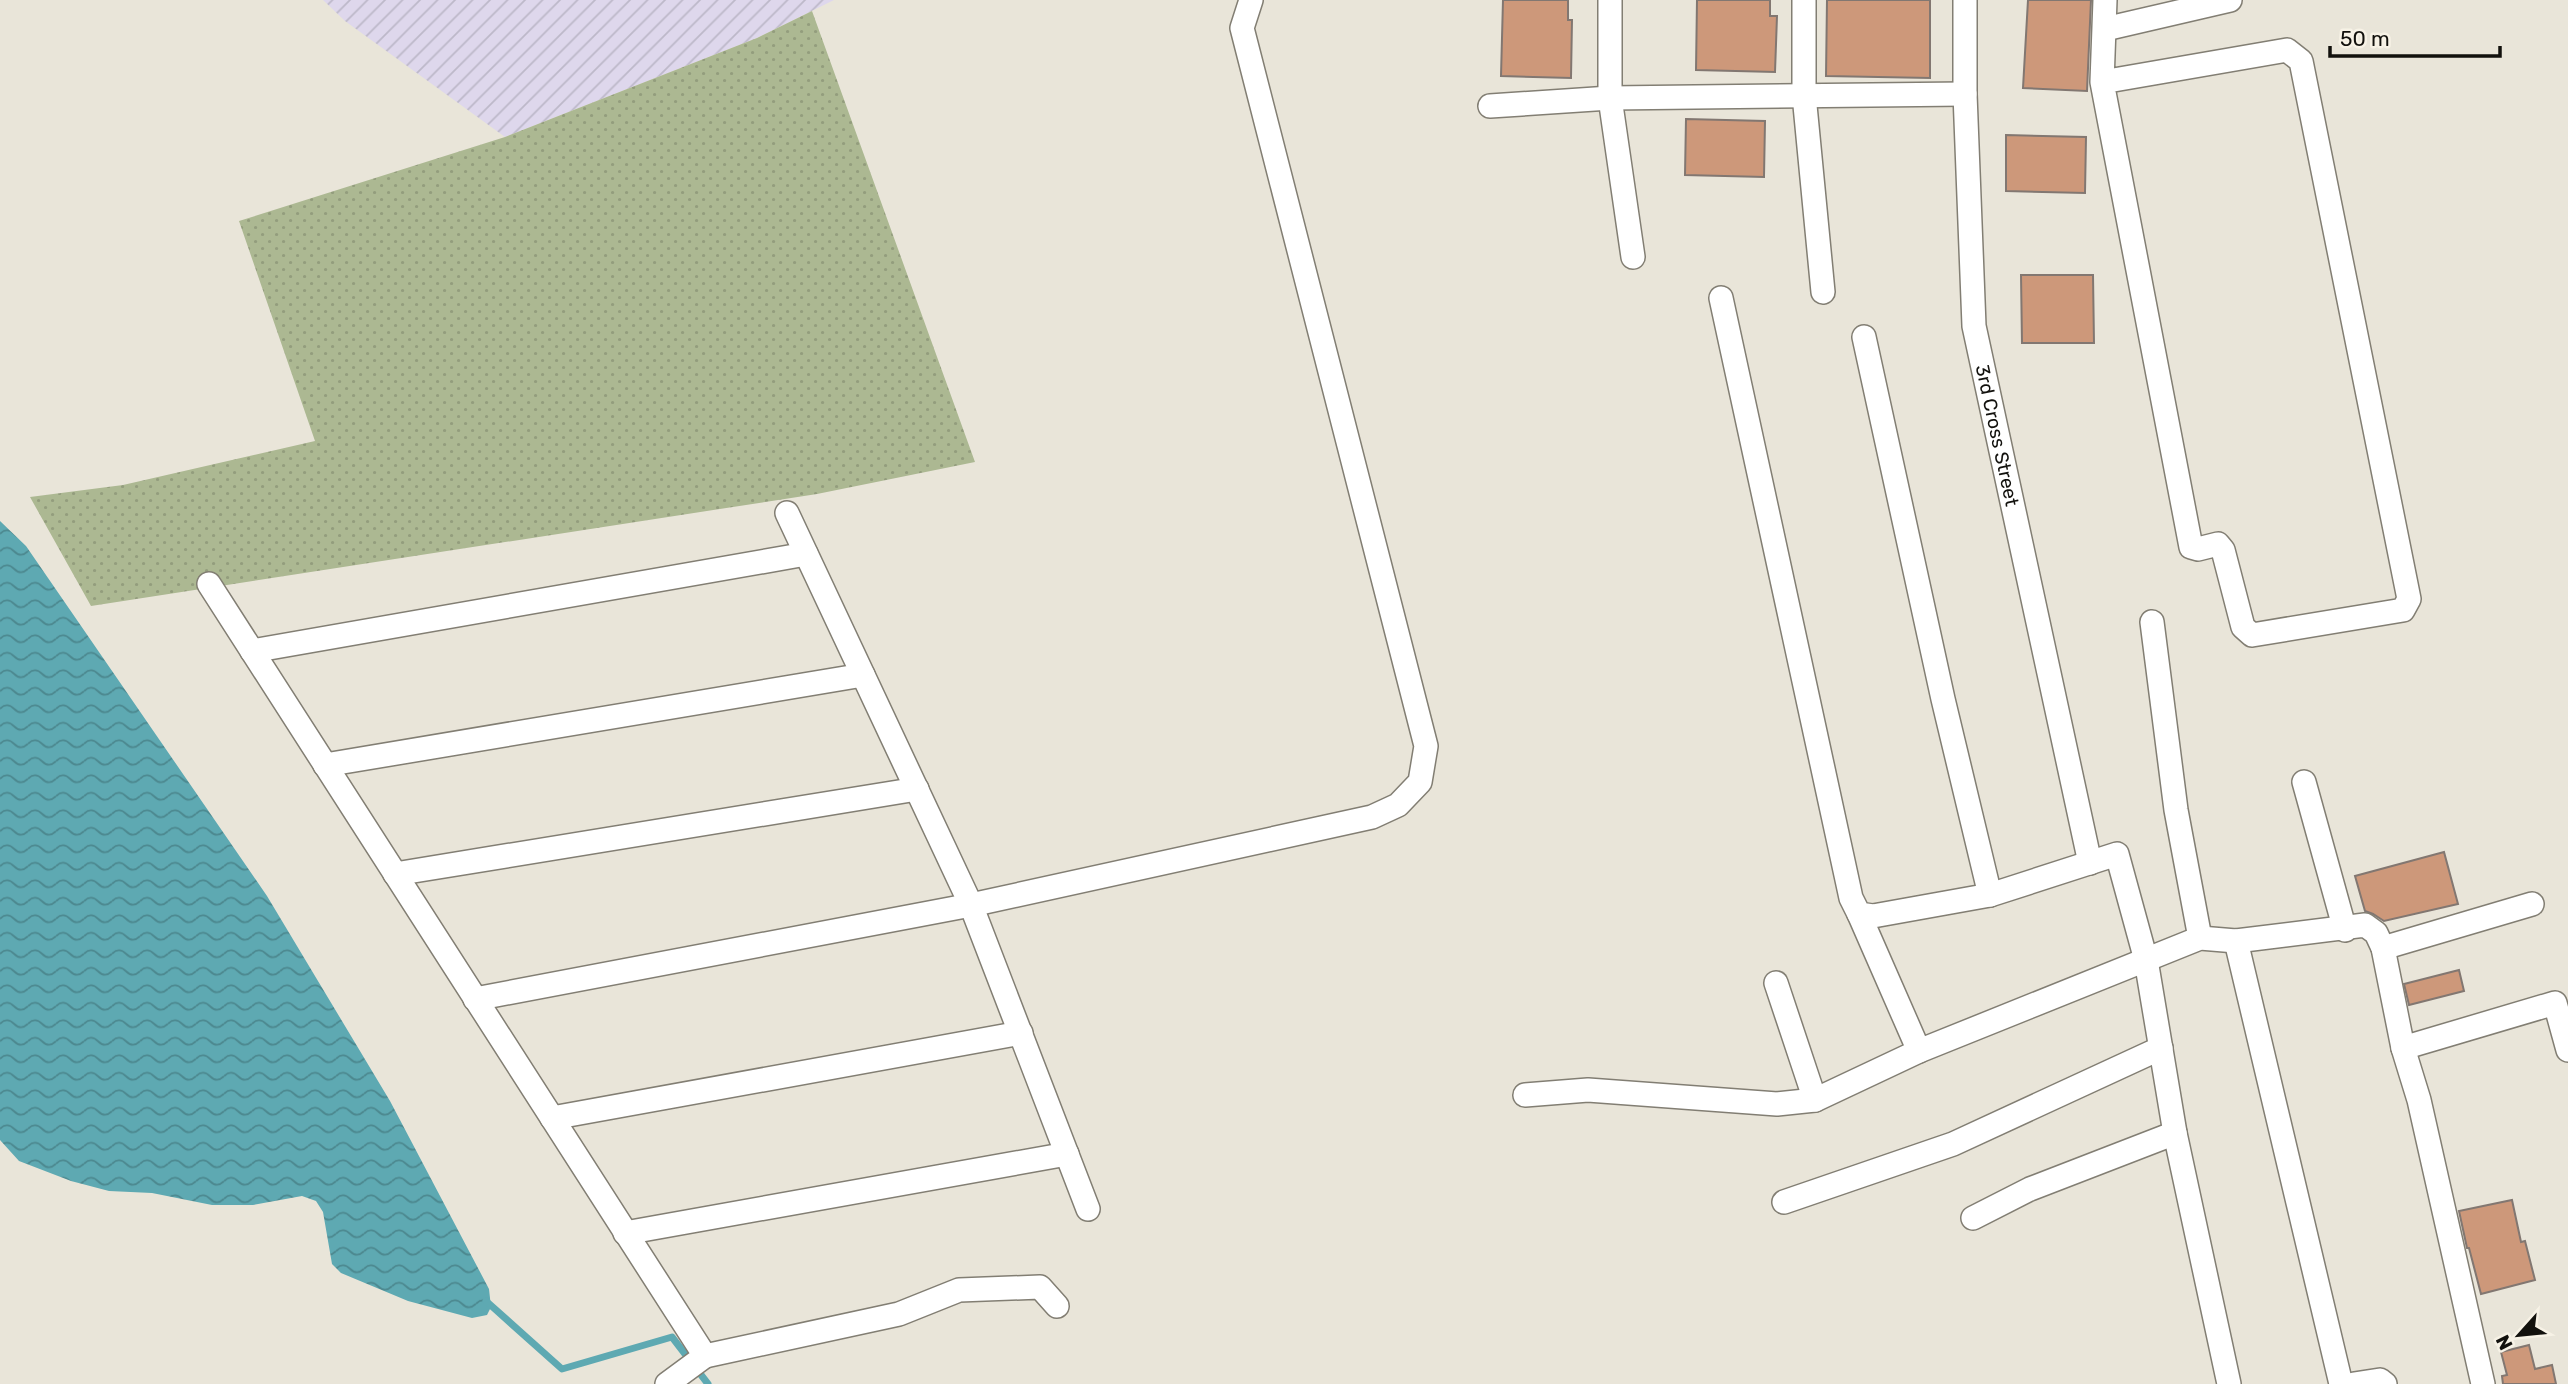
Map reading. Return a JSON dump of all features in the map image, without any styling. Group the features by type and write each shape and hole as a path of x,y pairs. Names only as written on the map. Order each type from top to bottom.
{"street":[{"path":"475,999 971,905 1373,817 1398,805 1420,782 1426,746 1242,28 1251,0"},
{"path":"1609,0 1610,98 1633,257"},
{"path":"1804,0 1804,95 1824,292"},
{"name":"3rd Cross Street","path":"1965,0 1965,94 1974,326 2090,863"},
{"path":"2102,82 2287,50 2301,61 2409,599 2403,610 2252,635 2243,627 2223,550 2218,544 2198,550 2191,547 2102,82 2105,0"},
{"path":"2105,29 2230,0"},
{"path":"1490,106 1610,98 1965,94"},
{"path":"1721,298 1851,898 1919,1051"},
{"path":"1864,337 1943,699 1990,895"},
{"path":"787,513 971,905 1088,1209"},
{"path":"252,652 806,554"},
{"path":"209,584 705,1356"},
{"path":"2152,622 2176,810 2200,938"},
{"path":"325,765 863,675"},
{"path":"2304,782 2345,929"},
{"path":"395,874 917,789"},
{"path":"1859,914 1872,916 1990,895 2117,854 2146,960 2175,1133 2229,1384"},
{"path":"2383,948 2532,904"},
{"path":"1525,1095 1588,1090 1777,1104 1815,1100 1919,1051 2200,938 2236,941 2365,925 2376,933 2383,948 2403,1048 2419,1100 2483,1384"},
{"path":"2236,941 2341,1384"},
{"path":"1776,983 1815,1100"},
{"path":"2403,1048 2555,1003 2568,1050"},
{"path":"552,1118 1021,1033"},
{"path":"1784,1202 1953,1144 2161,1048"},
{"path":"1973,1218 2030,1189 2175,1133"},
{"path":"625,1233 1067,1154"},
{"path":"667,1384 705,1356 899,1314 959,1290 1040,1287 1057,1306"},
{"path":"2354,1384 2380,1380 2385,1384"}],"shaded area":[{"path":"323,0 834,0 757,38 505,137 345,21"}],"green space":[{"path":"812,11 975,462 817,494 91,606 30,497 123,485 315,441 239,221 505,137 757,38"}],"water":[{"path":"0,521 26,546 267,896 390,1101 489,1289 491,1307 487,1315 472,1318 408,1301 341,1273 332,1264 323,1212 316,1201 302,1196 253,1205 212,1205 152,1193 109,1191 71,1181 19,1161 0,1140"}],"building":[{"path":"1503,0 1568,0 1568,20 1572,20 1571,78 1501,76"},
{"path":"1697,0 1770,0 1770,16 1777,16 1775,72 1696,70"},
{"path":"1827,0 1930,0 1930,78 1826,76"},
{"path":"2028,0 2091,0 2087,91 2023,88"},
{"path":"1686,119 1765,121 1764,177 1685,175"},
{"path":"2006,135 2086,137 2085,193 2006,191"},
{"path":"2021,275 2093,275 2094,343 2022,343"},
{"path":"2444,852 2458,904 2384,921 2365,911 2355,876"},
{"path":"2459,970 2464,991 2409,1005 2404,984"},
{"path":"2512,1200 2521,1242 2525,1241 2535,1280 2481,1294 2459,1211"},
{"path":"2529,1345 2535,1369 2552,1365 2556,1384 2503,1384 2502,1376 2507,1375 2501,1352"}],"waterway":[{"path":"486,1301 562,1369 672,1337 708,1384"}]}
